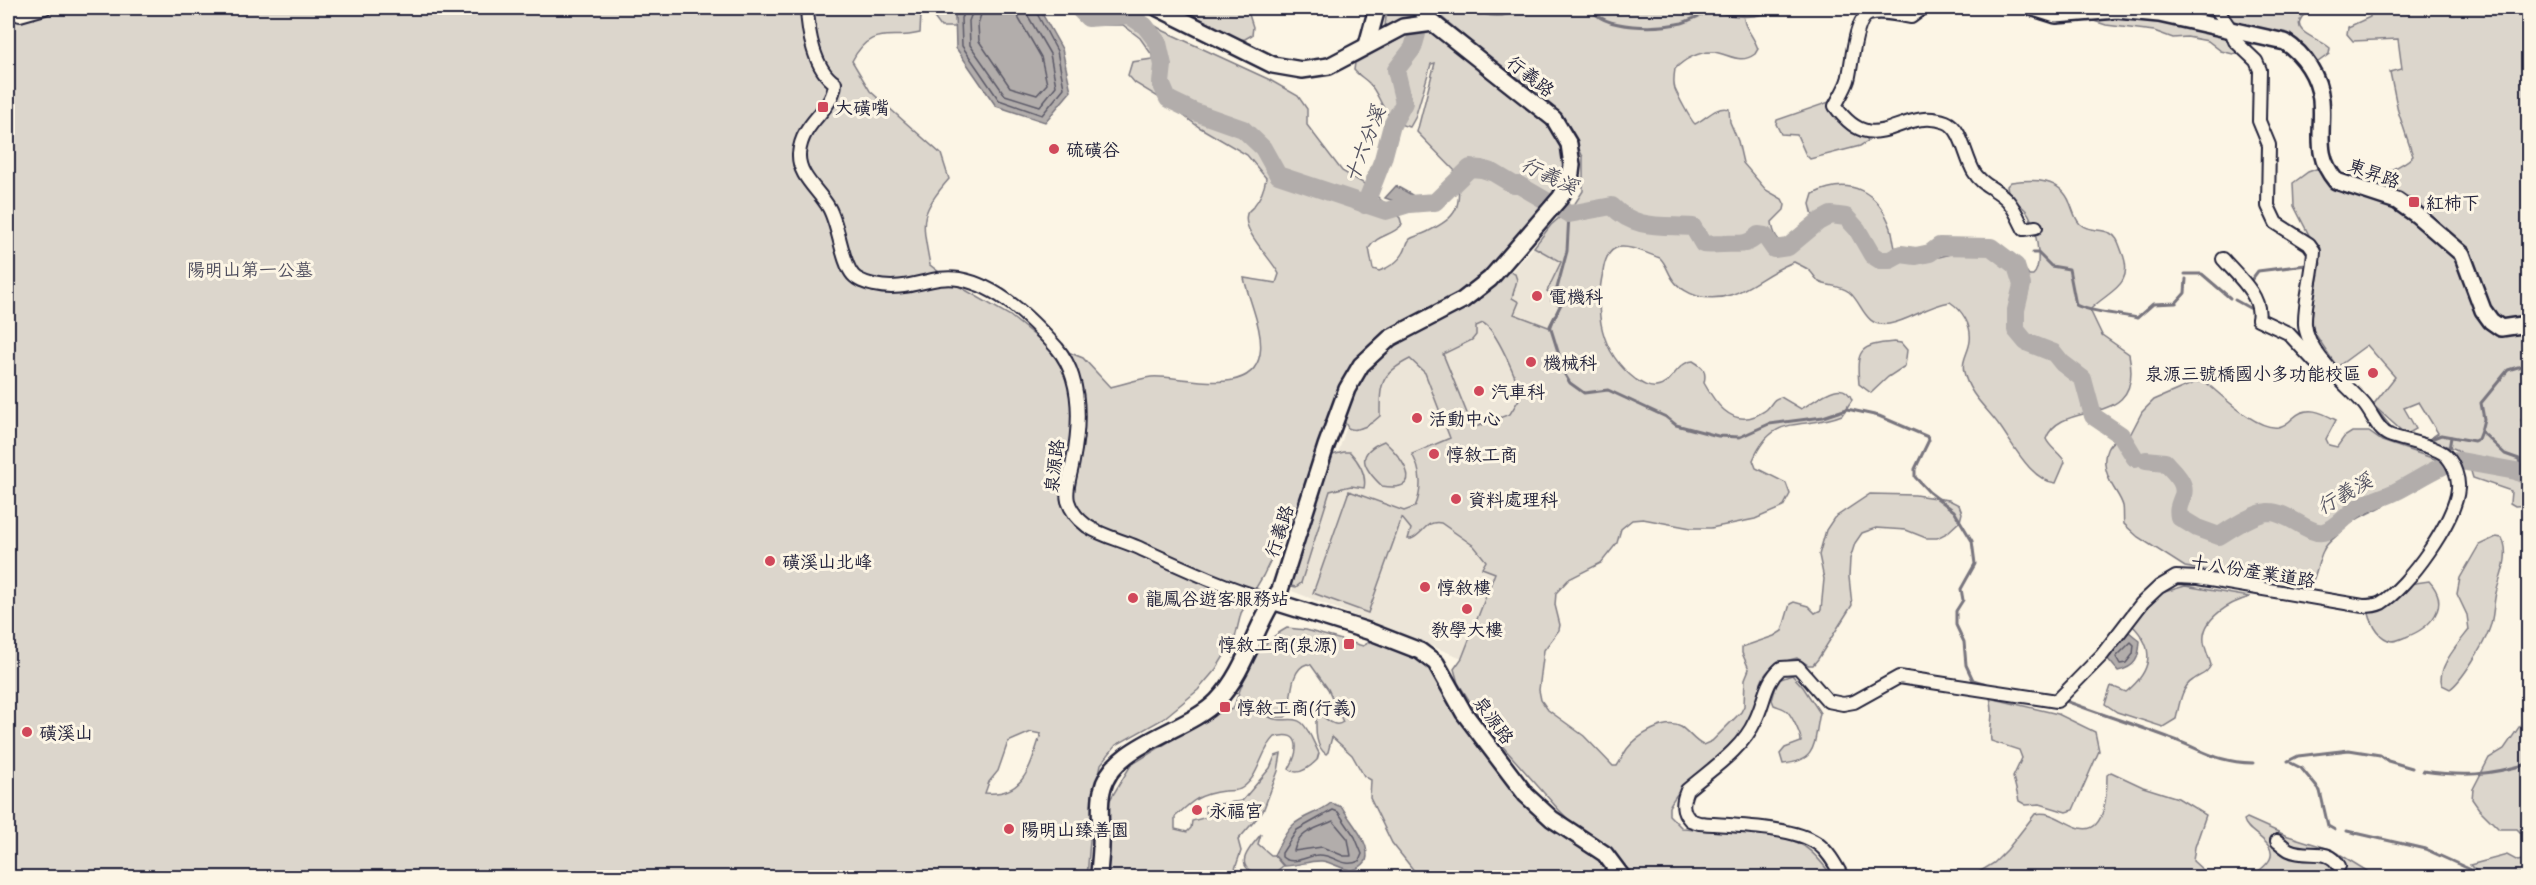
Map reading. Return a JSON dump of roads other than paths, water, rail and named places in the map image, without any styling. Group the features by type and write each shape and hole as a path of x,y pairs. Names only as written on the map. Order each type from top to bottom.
{"street":[{"path":"8,11 20,15 45,8"},
{"name":"泉源路","path":"807,8 808,29 817,54 826,77 835,83 832,97 802,135 800,164 804,175 824,198 836,220 848,267 854,277 867,283 890,288 958,278 997,293 1040,330 1059,351 1070,370 1076,393 1077,438 1067,493 1068,502 1077,517 1097,532 1200,576 1272,602 1371,632 1420,651 1436,663 1464,713 1526,795 1552,819 1605,854 1623,878"},
{"path":"1158,8 1273,65 1302,70 1329,66 1403,27 1433,22"},
{"path":"1367,45 1377,8"},
{"name":"行義路","path":"1098,878 1101,804 1105,778 1130,753 1180,726 1216,702 1236,674 1280,590 1347,389 1361,365 1390,338 1463,300 1490,279 1560,198 1570,181 1572,165 1569,144 1554,119 1433,22 1419,8"},
{"path":"1923,8 1911,17 1883,13 1868,14 1863,18 1853,47 1849,78 1835,106 1842,115 1864,132 1879,133 1910,121 1947,122 1958,131 1964,151 1980,179 2008,201 2024,229 2036,227"},
{"name":"東昇路","path":"2034,8 2056,15 2117,10 2159,14 2285,42 2295,49 2309,65 2321,99 2320,148 2329,173 2336,181 2397,201 2462,254 2483,310 2491,321 2501,328 2529,324"},
{"path":"2216,8 2230,30"},
{"name":"十八份產業道路","path":"1843,878 1829,855 1817,843 1788,832 1700,823 1690,820 1683,808 1683,799 1687,790 1746,736 1756,721 1770,679 1781,668 1798,667 1828,701 1843,704 1854,702 1899,676 2058,701 2102,655 2142,603 2159,587 2176,578 2198,578 2363,606 2378,605 2390,596 2426,556 2446,527 2459,487 2456,472 2445,454 2386,434 2366,406 2324,362 2308,338 2305,323 2314,251 2309,244 2276,223 2268,206 2270,145 2259,121 2260,70 2256,61 2235,42 2230,30"},
{"path":"2223,259 2255,297 2260,311 2258,319 2288,333 2315,362 2324,362"},
{"path":"2277,840 2289,850 2328,854 2335,858 2339,866"}],"water":[{"path":"964,8 1038,8 1040,10 1062,49 1071,91 1045,122 996,106 956,48 955,13"},
{"path":"1396,186 1412,195 1411,201 1394,201 1385,198"},
{"path":"2129,632 2140,641 2139,652 2133,664 2118,671 2107,658"},
{"path":"1331,803 1342,807 1359,833 1366,847 1366,861 1360,867 1350,870 1322,861 1284,866 1274,855 1287,831 1297,822"}],"waterway":[{"name":"行義溪","path":"1078,8 1088,18 1129,15 1145,26 1158,43 1163,65 1161,83 1168,99 1195,112 1243,129 1263,148 1278,175 1386,211 1409,204 1435,202 1470,168 1494,173 1569,214 1612,206 1621,214 1639,223 1693,227 1703,244 1742,244 1758,235 1765,236 1774,249 1788,247 1818,222 1831,215 1846,217 1857,229 1872,255 1880,260 1890,260 1901,254 1916,256 1930,253 1939,246 1991,247 2016,266 2022,285 2016,310 2016,330 2026,342 2054,353 2062,363 2083,379 2093,416 2121,435 2135,458"},
{"path":"1591,8 1607,21 1647,27 1682,23 1713,12 1747,16 1781,8"},
{"name":"十六分溪","path":"1365,205 1383,159 1392,125 1404,103 1396,70 1413,48 1417,34"},
{"path":"1560,358 1550,326 1562,302 1556,292 1567,251 1569,214"},
{"path":"2033,253 2038,253 2051,266 2069,269 2076,305 2137,318 2153,304 2176,303 2185,293 2186,279"},
{"path":"2320,263 2312,308 2313,333 2322,350 2344,375"},
{"path":"2249,283 2258,271 2306,265"},
{"path":"2185,274 2202,274 2230,298"},
{"path":"2235,300 2253,310"},
{"path":"2481,431 2484,419 2481,403 2508,370 2528,364"},
{"path":"1562,370 1570,383 1584,393 1608,390 1666,417 1676,425 1718,436 1740,437 1769,424 1823,417 1847,409 1879,416 1928,437 1929,440 1915,469 1915,477 1929,492 1954,511 1972,541 1975,564 1961,589 1963,600 1956,611 1956,625 1964,642 1966,665 1973,680 1990,685"},
{"path":"2373,406 2390,427 2399,433"},
{"path":"2426,441 2441,435 2474,441 2478,439 2481,431 2505,454 2519,459 2521,474"},
{"path":"2449,449 2451,437"},
{"name":"行義溪","path":"2146,460 2165,462 2181,481 2184,490 2179,517 2197,528 2219,536 2249,518 2268,512 2283,515 2311,530 2323,532 2333,528 2361,506 2395,492 2443,466"},
{"name":"行義溪","path":"2455,460 2516,471 2528,477"},
{"path":"2093,673 2107,658"},
{"path":"2069,696 2066,701 2182,742 2210,755 2253,763"},
{"path":"2288,761 2298,756 2349,750 2380,755 2388,761 2412,768"},
{"path":"2291,763 2301,768 2320,791 2328,826 2335,830"},
{"path":"2423,771 2476,774 2528,764"},
{"path":"2347,831 2425,849 2489,878"}],"place":[{"name":"大磺嘴","path":"823,107"},
{"name":"硫磺谷","path":"1054,149"},
{"name":"紅柿下","path":"2414,202"},
{"name":"電機科","path":"1537,296"},
{"name":"機械科","path":"1531,362"},
{"name":"泉源三號橋國小多功能校區","path":"2373,373"},
{"name":"汽車科","path":"1479,391"},
{"name":"活動中心","path":"1417,418"},
{"name":"惇敘工商","path":"1434,454"},
{"name":"資料處理科","path":"1456,499"},
{"name":"磺溪山北峰","path":"770,561"},
{"name":"惇敘樓","path":"1425,587"},
{"name":"龍鳳谷遊客服務站","path":"1133,598"},
{"name":"教學大樓","path":"1467,609"},
{"name":"惇敘工商(泉源)","path":"1349,644"},
{"name":"惇敘工商(行義)","path":"1225,707"},
{"name":"磺溪山","path":"27,732"},
{"name":"永福宮","path":"1197,810"},
{"name":"陽明山臻善園","path":"1009,829"}],"park label":[{"name":"陽明山第一公墓","path":"250,269"}]}
